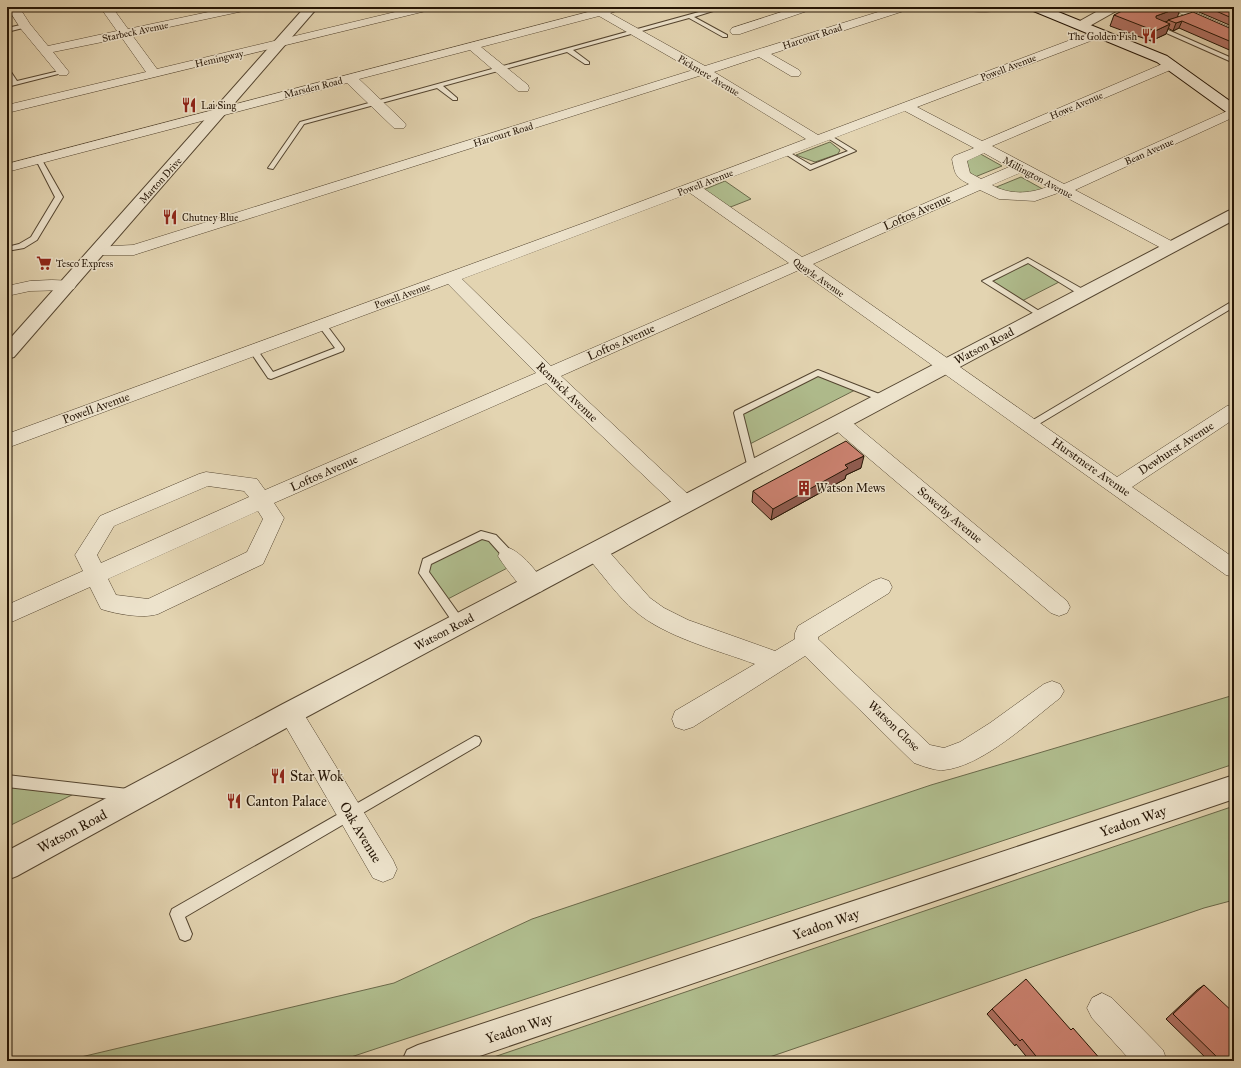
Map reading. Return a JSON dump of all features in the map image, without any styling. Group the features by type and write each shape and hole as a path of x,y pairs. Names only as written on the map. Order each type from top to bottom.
{"street":[{"path":"106,7 153,73"},
{"name":"Starbeck Avenue","path":"46,50 248,7"},
{"name":"Marton Drive","path":"7,353 222,111 312,7"},
{"name":"Hemingway","path":"7,109 430,7"},
{"name":"Marsden Road","path":"7,168 620,7"},
{"name":"Harcourt Road","path":"99,250 134,250 762,53 816,26 906,7"},
{"path":"951,7 1003,7"},
{"path":"1035,7 1086,31 1162,59 1234,111"},
{"path":"1086,31 1114,7"},
{"path":"736,31 782,16 789,12 806,8"},
{"path":"12,11 63,72"},
{"name":"Pickmere Avenue","path":"600,12 822,138"},
{"path":"789,12 816,26"},
{"path":"1182,12 1234,33"},
{"path":"1222,28 1234,24"},
{"name":"Powell Avenue","path":"7,441 822,138 906,106 1086,31"},
{"path":"472,46 523,88"},
{"path":"762,53 794,73"},
{"name":"Howe Avenue","path":"983,147 1171,65"},
{"path":"350,78 399,125"},
{"name":"Millington Avenue","path":"906,106 1170,247"},
{"name":"Bean Avenue","path":"1061,189 1234,111"},
{"path":"983,147 959,160 963,175 980,185 999,195 1035,197 1061,189"},
{"name":"Loftos Avenue","path":"7,615 262,500 1021,168"},
{"name":"Quayle Avenue","path":"692,187 946,367"},
{"name":"Watson Road","path":"7,866 290,713 752,470 1041,316 1083,292 1234,214"},
{"name":"Renwick Avenue","path":"451,277 548,374 686,504"},
{"path":"7,291 19,287 38,285 68,285"},
{"name":"Hurstmere Avenue","path":"946,367 1118,486 1234,569"},
{"name":"Dewhurst Avenue","path":"1118,486 1234,410"},
{"name":"Sowerby Avenue","path":"840,423 1059,607"},
{"path":"206,479 250,484 274,518 255,558 150,608 110,602 95,575 86,555 108,521 206,479"},
{"path":"596,552 642,604 656,614 680,627 777,662"},
{"path":"508,556 534,585"},
{"path":"684,719 807,643 806,633 881,587"},
{"name":"Watson Close","path":"807,643 923,755 944,760 961,755 977,746 1052,691"},
{"name":"Oak Avenue","path":"290,713 383,869"},
{"name":"Yeadon Way","path":"418,1061 1234,787"},
{"path":"1102,1008 1152,1061"}],"lane":[{"path":"271,168 302,123 723,7"},
{"path":"689,16 725,36"},
{"path":"1168,24 1156,27 1234,61"},
{"path":"7,30 25,26"},
{"path":"567,49 586,63"},
{"path":"7,70 16,83"},
{"path":"7,84 63,72"},
{"path":"438,85 454,99"},
{"path":"785,152 810,168 853,151 822,138"},
{"path":"7,249 21,246 34,238 59,197 39,160"},
{"path":"1041,316 986,281 1028,260 1083,292"},
{"path":"1031,425 1234,304"},
{"path":"253,350 271,376 340,349 322,325"},
{"path":"752,470 738,413 818,373 884,399"},
{"path":"460,624 424,573 428,562 481,536 492,538 508,556"},
{"path":"185,934 177,914 475,741"},
{"name":"Watson Road","path":"7,781 136,796"}],"green space":[{"path":"830,142 840,150 838,154 815,162 796,155"},
{"path":"977,152 1002,166 970,179 959,159"},
{"path":"1021,177 1048,192 1035,197 989,190"},
{"path":"725,181 751,199 728,208 703,190"},
{"path":"1028,260 1063,280 1020,302 986,281"},
{"path":"818,373 857,389 746,446 738,413"},
{"path":"481,535 492,538 515,564 444,601 424,573 427,562"},
{"path":"1234,695 1234,764 339,1061 64,1061 394,983 532,919 931,785"},
{"path":"7,783 82,790 7,827"},
{"path":"1234,806 1234,900 1204,908 758,1061 482,1061"}],"building":[{"path":"1130,7 1181,7 1156,16 1156,18 1170,24 1155,31 1114,15"},
{"path":"1207,7 1234,7 1234,19"},
{"path":"1193,12 1234,30 1234,43 1182,21 1176,23 1168,20"},
{"path":"846,441 864,456 845,465 848,468 773,509 753,491"},
{"path":"1026,979 1071,1030 1073,1028 1102,1061 1040,1061 1022,1039 1020,1041 992,1009"},
{"path":"1204,985 1234,1013 1234,1061 1221,1061 1173,1014"}],"place":[{"name":"The Golden Fish","path":"1149,36"},
{"name":"Lai Sing","path":"189,105"},
{"name":"Chutney Blue","path":"170,217"},
{"name":"Tesco Express","path":"44,263"},
{"name":"Watson Mews","path":"804,488"},
{"name":"Star Wok","path":"278,776"},
{"name":"Canton Palace","path":"234,801"}]}
